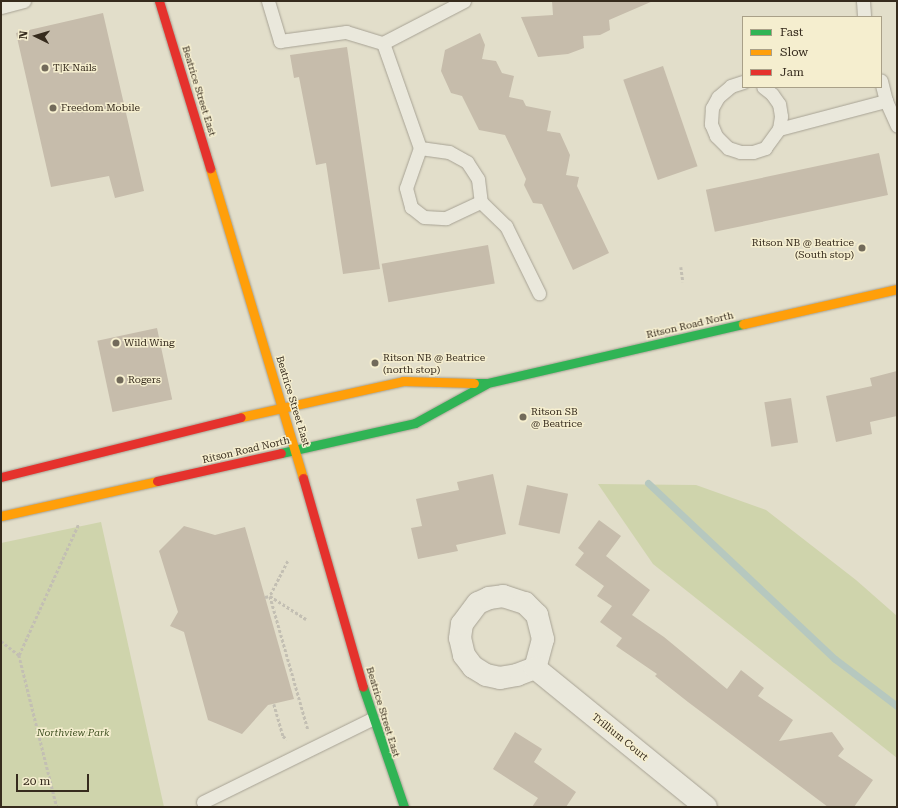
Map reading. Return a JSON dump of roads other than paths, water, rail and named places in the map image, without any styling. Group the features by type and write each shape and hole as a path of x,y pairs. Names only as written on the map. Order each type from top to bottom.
{"main road":[{"name":"Beatrice Street East","path":"159,1 296,449 372,719 404,807"},
{"name":"Ritson Road North","path":"1,477 283,406 403,381 488,383 897,289"},
{"name":"Ritson Road North","path":"1,516 415,423 488,383"}],"street":[{"name":"Trillium Court","path":"535,668 706,807"}],"lane":[{"path":"1,7 24,1"},
{"path":"268,1 280,41 346,32 383,43 464,1"},
{"path":"383,43 420,148 406,188 410,206 424,217 446,218 480,202"},
{"path":"742,82 731,86 718,97 712,108 712,124 716,136 728,148 740,152 753,152 765,148 780,129 781,116 779,104 772,94 764,88"},
{"path":"882,85 886,101 897,126"},
{"path":"780,129 886,101"},
{"path":"420,148 449,152 467,162 478,179 480,202 506,226 539,293"},
{"path":"203,802 372,719"}],"waterway":[{"path":"648,483 835,659 897,706"}],"place":[{"name":"T|K Nails","path":"45,68"},
{"name":"Freedom Mobile","path":"53,108"},
{"name":"Ritson NB @ Beatrice (South stop)","path":"862,248"},
{"name":"Wild Wing","path":"116,343"},
{"name":"Ritson NB @ Beatrice (north stop)","path":"375,363"},
{"name":"Rogers","path":"120,380"},
{"name":"Ritson SB @ Beatrice","path":"523,417"}],"park label":[{"name":"Northview Park","path":"73,733"}]}
